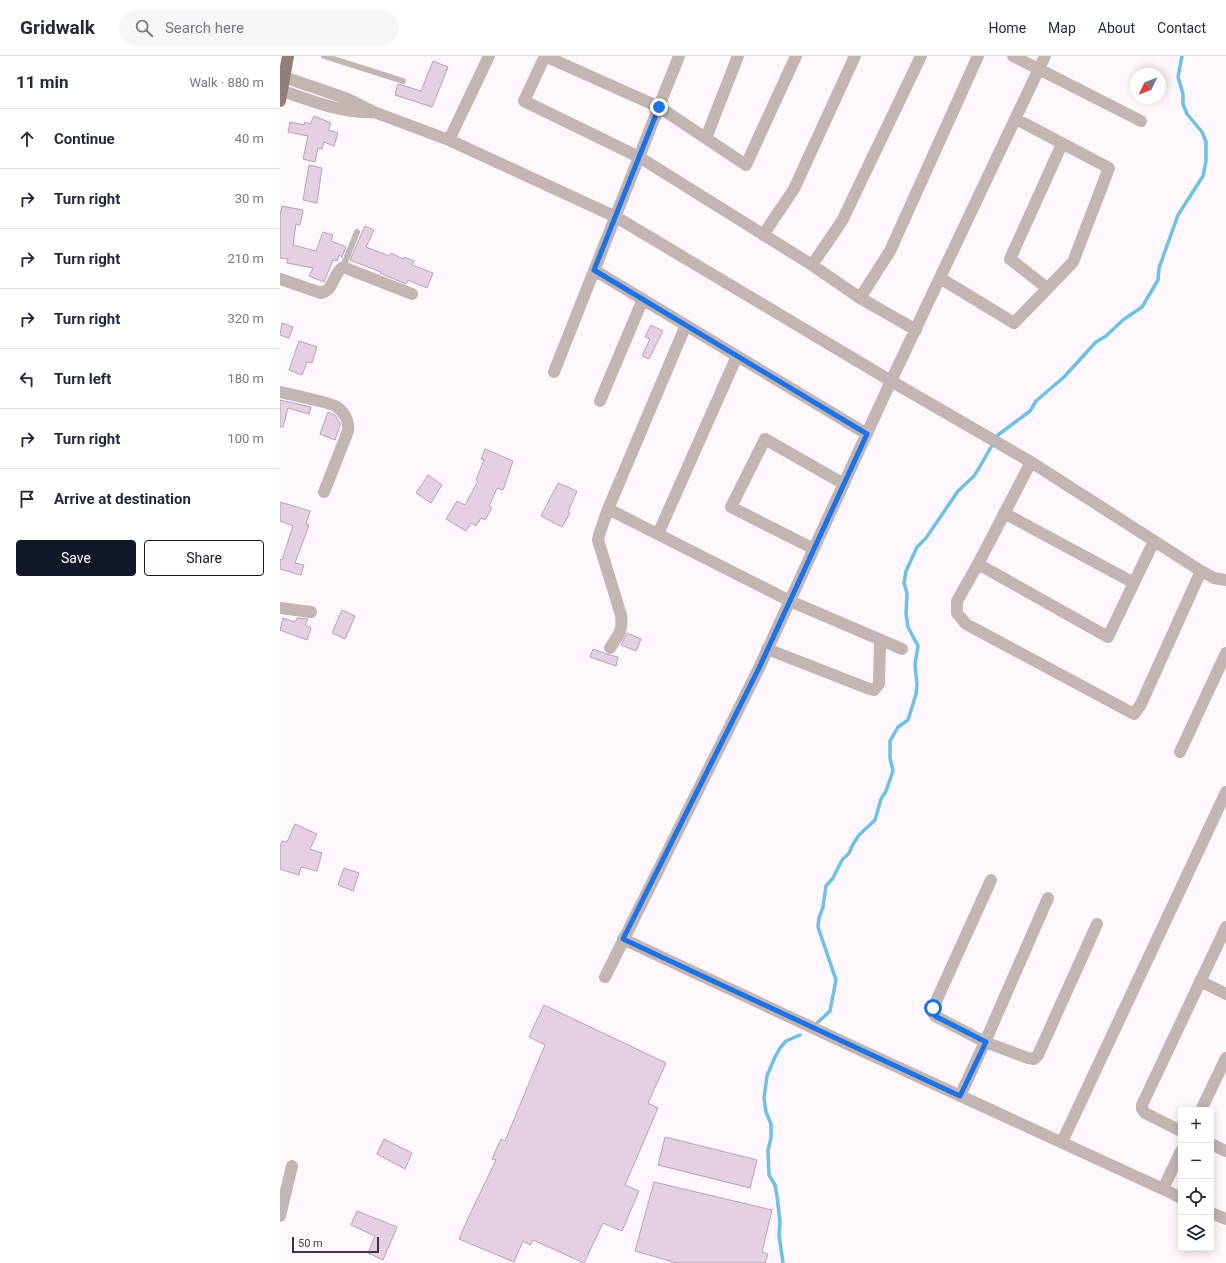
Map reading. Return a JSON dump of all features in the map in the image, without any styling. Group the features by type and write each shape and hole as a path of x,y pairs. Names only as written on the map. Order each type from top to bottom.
{"main road":[{"path":"281,96 288,56"}],"street":[{"path":"449,140 489,56"},
{"path":"796,56 746,165 659,107 545,56 524,101 639,157 812,265 860,298 916,330"},
{"path":"554,372 679,56"},
{"path":"706,138 738,56"},
{"path":"763,235 794,189 855,56"},
{"path":"812,265 842,222 921,56"},
{"path":"860,298 890,251 978,56"},
{"path":"1013,56 1141,121"},
{"path":"605,977 790,601 891,381 1045,56"},
{"path":"284,77 348,99 374,112 449,140 616,217 891,381 1031,462 1214,578 1226,580"},
{"path":"281,96 346,111 361,113 374,112"},
{"path":"940,278 1014,323 1073,262 1109,168 1016,119"},
{"path":"1047,288 1010,259 1062,144"},
{"path":"280,279 321,293 327,292 338,271 343,267 412,294"},
{"path":"594,270 867,434"},
{"path":"600,401 643,299"},
{"path":"610,648 622,630 622,625 621,615 598,540 599,535 608,509 686,325"},
{"path":"658,534 737,356"},
{"path":"280,392 336,406 349,423 348,431 324,492"},
{"path":"814,549 731,507 765,439 844,484"},
{"path":"1031,462 957,601 957,613 966,624 1134,714 1141,704 1201,570"},
{"path":"608,509 790,601 902,650"},
{"path":"1004,513 1134,583"},
{"path":"978,564 1108,637 1154,541"},
{"path":"280,608 310,612"},
{"path":"767,649 874,690 879,684 880,640"},
{"path":"1180,752 1226,653"},
{"path":"1062,1142 1221,815 1226,792"},
{"path":"991,880 933,1008 935,1016 986,1042 1028,1058 1034,1059 1038,1055 1098,924"},
{"path":"960,1096 986,1042 1048,898"},
{"path":"1178,1130 1145,1113 1142,1109 1142,1105 1226,927"},
{"path":"623,939 1178,1196"},
{"path":"1200,981 1226,994"},
{"path":"1202,1107 1226,1058"},
{"path":"1214,1145 1226,1151"},
{"path":"1164,1189 1178,1158"},
{"path":"280,1216 292,1166"},
{"path":"1214,1214 1226,1219"}],"lane":[{"path":"324,56 403,81"},
{"path":"343,267 357,232"}],"building":[{"path":"433,61 448,67 432,107 395,95 398,84 421,91"},
{"path":"314,116 331,123 328,130 338,133 334,146 324,142 322,149 318,148 315,162 303,159 308,136 288,132 290,122 304,125 305,122 310,124"},
{"path":"309,165 322,168 317,203 303,200"},
{"path":"282,206 303,210 300,225 296,224 293,245 316,251 323,232 333,235 331,241 346,247 342,257 339,255 337,261 333,260 324,282 309,276 313,268 287,263 288,259 280,258 280,216"},
{"path":"365,226 374,230 366,247 389,256 391,253 403,259 404,257 414,261 412,265 433,273 427,288 408,280 406,284 350,260"},
{"path":"282,323 293,327 289,338 280,335"},
{"path":"651,325 663,331 649,359 642,356 650,339 645,337"},
{"path":"299,341 317,347 312,363 307,362 302,375 289,370"},
{"path":"280,400 311,407 309,414 288,408 283,427 280,427"},
{"path":"328,412 335,415 340,423 335,440 320,434"},
{"path":"485,449 513,461 503,490 497,488 489,506 492,508 485,520 481,518 476,526 471,523 466,531 446,519 457,501 465,505 478,481 476,480 484,460 481,459"},
{"path":"428,475 442,485 431,503 416,493"},
{"path":"558,483 577,491 568,512 570,513 562,527 541,516"},
{"path":"280,502 310,511 306,524 309,525 295,563 304,565 301,575 280,569 280,559 282,560 293,526 280,521"},
{"path":"342,610 355,616 345,639 332,633"},
{"path":"283,618 295,622 297,618 308,619 305,625 311,628 307,640 280,630"},
{"path":"627,633 641,639 636,651 621,645"},
{"path":"593,649 618,657 616,666 590,657"},
{"path":"295,824 317,834 310,849 322,853 317,871 301,867 299,875 280,869 280,847 282,841 287,842"},
{"path":"344,868 359,873 353,891 338,885"},
{"path":"544,1005 666,1063 648,1103 658,1108 625,1185 639,1191 622,1231 603,1223 584,1263 533,1240 530,1245 523,1241 514,1262 459,1239 496,1160 492,1159 501,1139 505,1141 545,1045 529,1037"},
{"path":"665,1137 757,1160 750,1188 658,1165"},
{"path":"384,1139 412,1153 405,1169 377,1154"},
{"path":"654,1182 772,1210 762,1252 768,1254 765,1263 677,1263 635,1251"},
{"path":"357,1211 397,1227 383,1260 368,1253 375,1236 351,1225"}],"waterway":[{"path":"817,1023 830,1011 836,980 818,927 826,886 833,878 842,860 849,853 859,835 875,820 881,799 886,791 893,771 890,758 890,741 898,727 908,720 916,694 917,685 915,664 918,646 908,627 906,614 907,593 904,583 906,571 917,547 926,538 958,491 974,476 998,435 1030,411 1036,401 1064,377 1096,342 1106,336 1123,320 1142,307 1158,280 1159,268 1178,215 1203,176 1206,161 1206,142 1202,132 1187,114 1183,104 1183,94 1178,77 1182,56"},
{"path":"783,1263 779,1235 780,1222 777,1196 775,1185 769,1175 768,1150 771,1138 771,1124 766,1112 764,1098 767,1076 780,1048 786,1041 800,1035"}],"route":[{"path":"659,107 594,270 867,434 759,668 623,939 960,1096 986,1042 935,1016 933,1008"}]}
